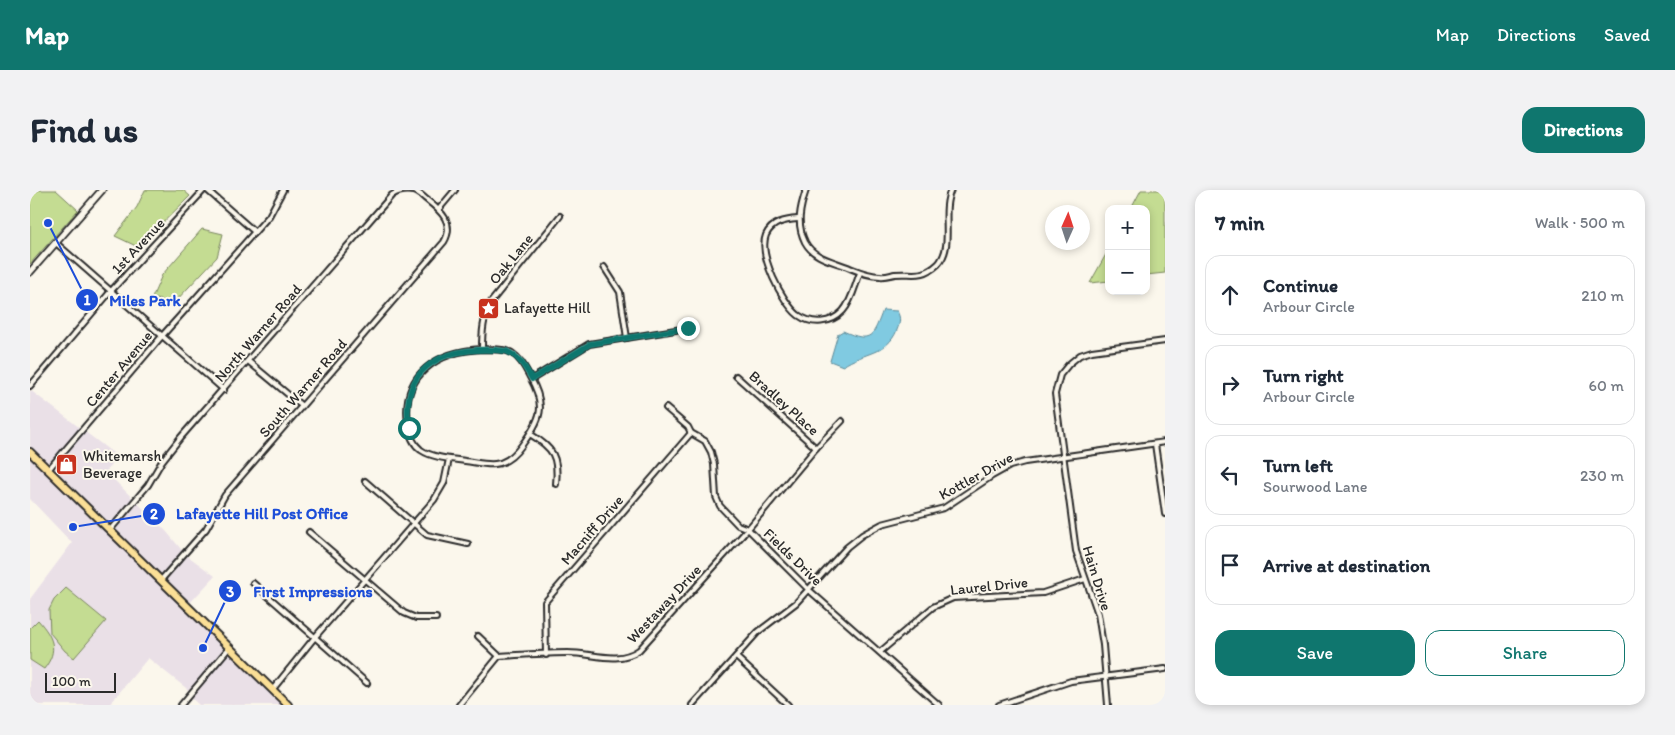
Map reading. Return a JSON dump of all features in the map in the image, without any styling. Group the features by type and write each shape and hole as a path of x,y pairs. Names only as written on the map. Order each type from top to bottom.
{"main road":[{"path":"30,272 102,190"},
{"path":"30,452 288,705"}],"street":[{"path":"206,190 255,232"},
{"name":"1st Avenue","path":"30,386 111,291 206,190"},
{"name":"Center Avenue","path":"48,470 162,336 272,212 283,190"},
{"path":"438,209 455,190"},
{"path":"806,190 798,219 805,242 818,256 860,273 878,277 894,274 921,274 938,263 945,252 946,199 951,190"},
{"name":"North Warner Road","path":"110,530 148,485 162,461 181,437 224,390 392,195 402,191 416,191 438,209"},
{"name":"South Warner Road","path":"161,580 206,529 225,495 444,242 448,234 449,225 438,209"},
{"name":"Oak Lane","path":"482,349 483,325 490,302 560,216"},
{"path":"798,219 779,222 772,227 764,242 765,252 778,288 798,315 814,322 826,322 836,318 844,311 850,301 860,273"},
{"path":"56,242 224,390"},
{"path":"604,267 620,292 627,338"},
{"path":"532,379 586,346 688,328"},
{"name":"Hain Drive","path":"1108,705 1098,614 1076,551 1055,394 1060,375 1080,355 1092,351 1165,340"},
{"path":"482,349 506,351 512,353 522,363 532,379 538,391 541,404 536,424 515,454 500,463 487,464 449,459 421,450 413,441 407,413 410,395 418,378 435,360 458,351 482,349"},
{"path":"248,361 302,406"},
{"name":"Bradley Place","path":"736,376 816,448"},
{"name":"Fields Drive","path":"666,408 688,427 691,433 705,441 711,452 714,464 716,496 720,506 738,525 748,529 809,590 939,705"},
{"name":"Westaway Drive","path":"499,656 569,653 613,659 633,654 640,650 748,529 816,448 842,421"},
{"name":"Macniff Drive","path":"546,655 545,602 691,433"},
{"path":"530,434 547,445 552,451 558,468 556,484"},
{"name":"Kottler Drive","path":"692,705 758,632 796,603 847,547 862,535 882,524 944,508 1010,466 1025,462 1165,442"},
{"path":"1155,444 1165,514"},
{"path":"273,689 315,637 414,524 440,490 446,477 449,459"},
{"path":"366,481 421,531 432,537 468,544"},
{"path":"309,532 408,615 421,618 436,618"},
{"name":"Laurel Drive","path":"880,652 932,606 953,598 1043,593 1085,579"},
{"path":"253,583 367,683"},
{"path":"459,705 499,656 478,636"},
{"path":"181,705 230,648"},
{"path":"736,658 788,705"},
{"path":"999,705 1071,681 1165,669"}],"shaded area":[{"path":"30,390 117,456 106,472 166,531 185,554 215,576 187,606 288,705 199,705 189,696 191,692 148,658 109,705 30,705 30,599 72,543 30,499"}],"green space":[{"path":"39,190 56,190 78,210 30,264 30,194"},
{"path":"145,190 183,190 190,196 138,247 115,236 137,207"},
{"path":"1141,190 1165,190 1165,273 1150,275 1150,205 1133,205"},
{"path":"202,229 223,234 217,257 174,303 152,298 162,275"},
{"path":"1105,256 1105,281 1090,283"},
{"path":"66,588 106,621 74,658 65,651 50,633 49,610 54,600"},
{"path":"38,620 50,638 53,650 52,656 44,669 30,660 30,628"}],"water":[{"path":"883,310 897,311 900,318 893,338 887,344 881,349 843,366 830,361 838,334 843,331 860,337 870,335 877,326"}],"place":[{"name":"Miles Park","path":"48,223"},
{"name":"Lafayette Hill","path":"488,308"},
{"name":"Whitemarsh Beverage","path":"67,465"},
{"name":"Lafayette Hill Post Office","path":"73,527"},
{"name":"First Impressions","path":"203,648"}],"route":[{"path":"409,428 407,413 413,386 428,365 449,354 458,351 482,349 506,351 518,358 532,379 590,344 688,328"}]}
